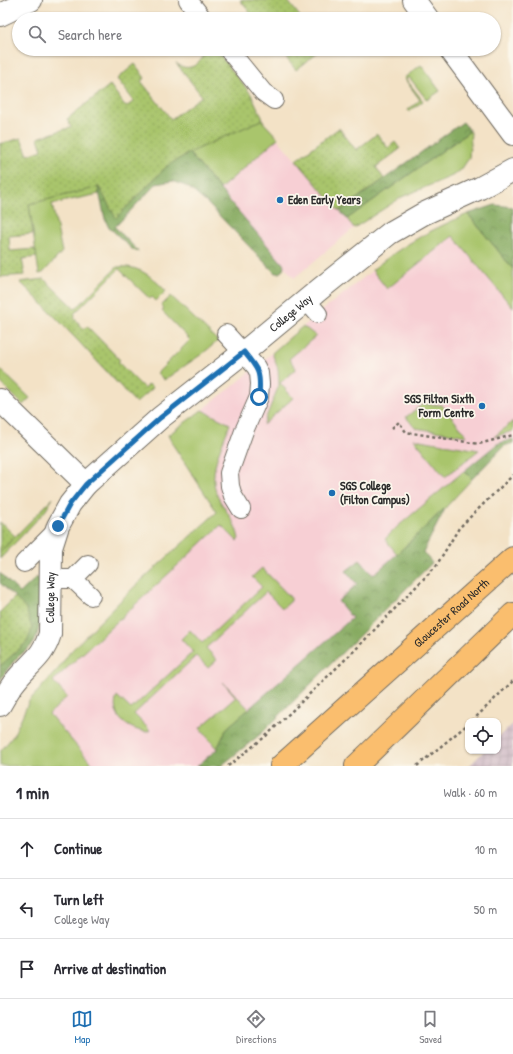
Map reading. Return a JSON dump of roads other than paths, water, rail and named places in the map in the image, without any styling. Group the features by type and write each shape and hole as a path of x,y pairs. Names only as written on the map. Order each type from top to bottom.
{"main road":[{"name":"Gloucester Road North","path":"281,766 513,558"},
{"path":"356,766 513,614"}],"street":[{"path":"0,16 31,0"},
{"path":"414,0 423,12"},
{"path":"455,56 513,134"},
{"name":"College Way","path":"0,705 15,681 38,658 50,634 51,548 57,530 70,504 86,484 160,418 244,352 312,307 390,233 423,214 480,188 513,170"},
{"path":"0,400 86,484"}],"lane":[{"path":"188,0 197,12"},
{"path":"234,56 263,92 274,100"},
{"path":"226,334 244,352 256,367 259,373 260,384 259,397 244,431 229,473 230,486 241,509"},
{"path":"24,563 57,530"},
{"path":"73,579 88,564"},
{"path":"50,579 73,579 91,596"}],"place":[{"name":"Eden Early Years","path":"280,200"},
{"name":"SGS Filton Sixth Form Centre","path":"482,406"},
{"name":"SGS College (Filton Campus)","path":"332,493"}]}
